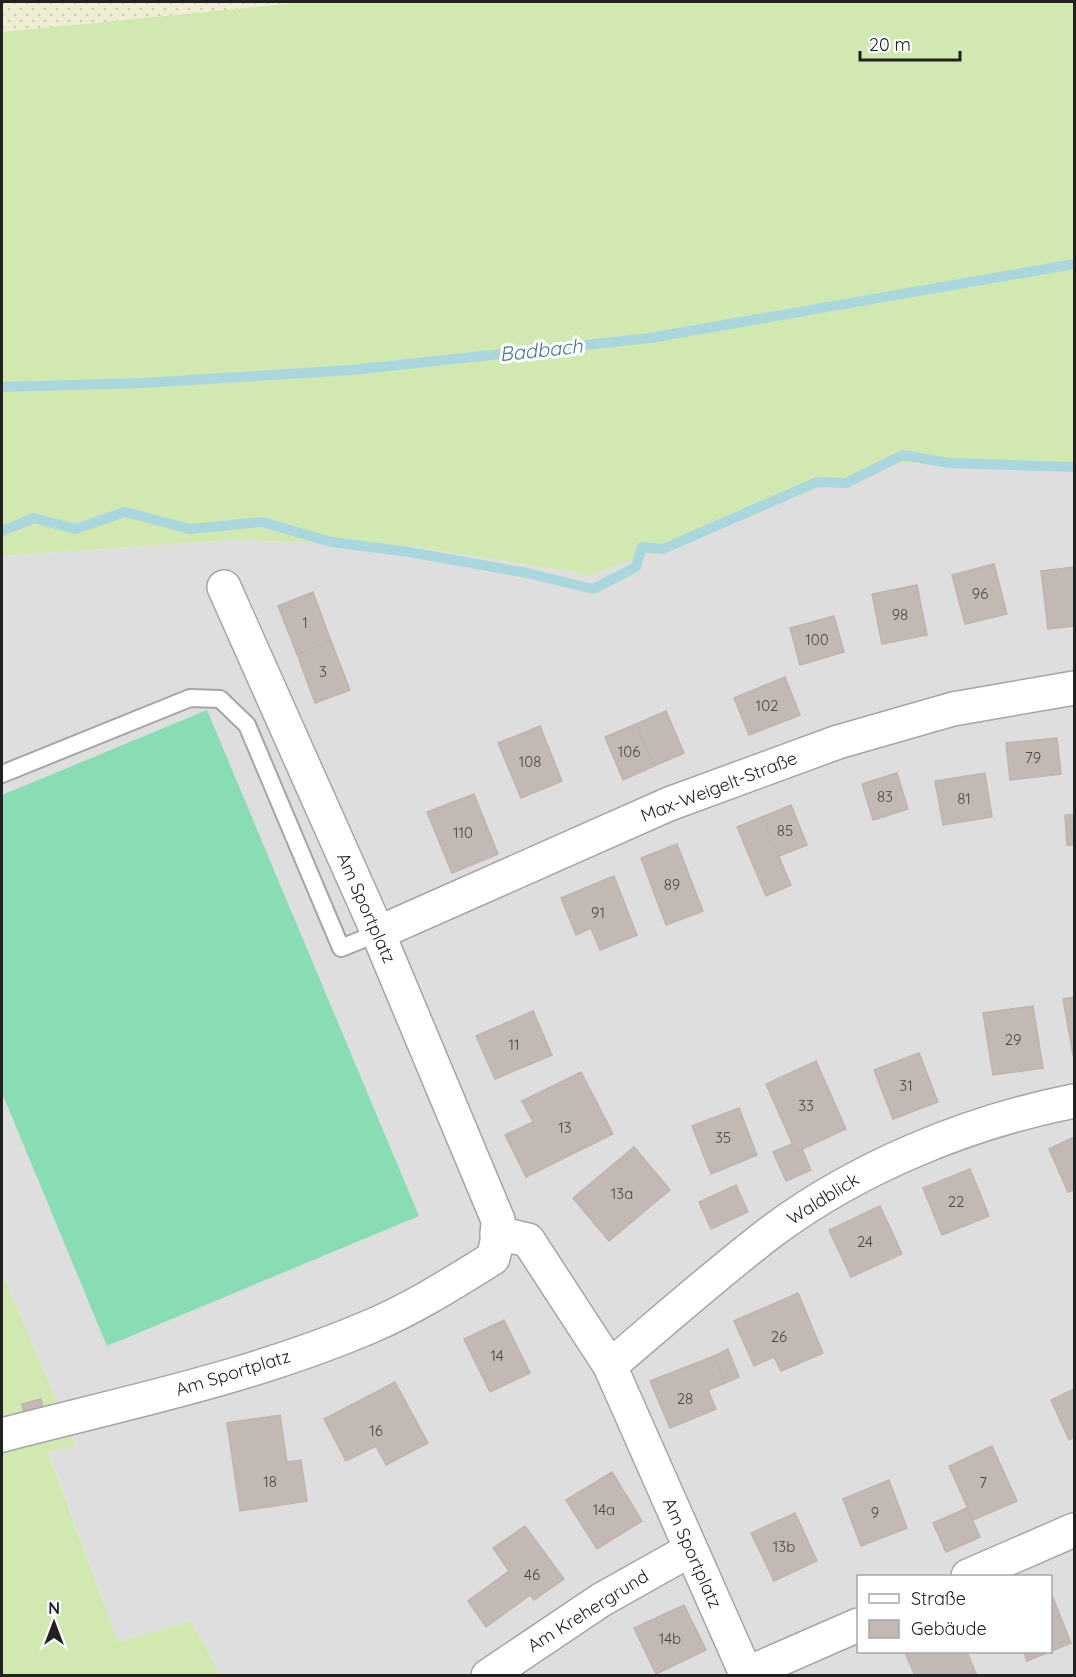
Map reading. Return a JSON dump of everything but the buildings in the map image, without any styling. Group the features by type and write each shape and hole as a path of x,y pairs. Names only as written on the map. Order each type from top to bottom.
{"street":[{"name":"Am Sportplatz","path":"2,1435 252,1371 370,1327 447,1287 493,1258 498,1220 378,933 224,587"},
{"name":"Max-Weigelt-Straße","path":"378,933 669,804 838,742 954,709 1074,688"},
{"name":"Waldblick","path":"610,1366 772,1232 857,1177 918,1148 997,1121 1074,1101"},
{"name":"Am Sportplatz","path":"497,1233 528,1240 610,1366 746,1675"},
{"path":"970,1575 1074,1530"},
{"name":"Am Krehergrund","path":"488,1676 601,1600 690,1550"},
{"path":"746,1675 857,1625"}],"lane":[{"path":"2,774 190,698 220,699 247,726 341,948 378,933"}],"shaded area":[{"path":"885,463 1074,466 1074,1675 220,1676 191,1621 118,1642 48,1451 76,1447 2,1272 2,556 233,540 411,546 591,575"}],"green space":[{"path":"2,2 306,2 2,32"},
{"path":"306,2 1074,2 1074,466 885,463 591,575 411,546 233,540 2,556 2,32"},
{"path":"207,710 419,1216 107,1346 2,1093 2,795"},
{"path":"2,1272 76,1447 48,1452 118,1642 191,1621 220,1675 2,1675"}],"waterway":[{"name":"Badbach","path":"2,387 143,383 352,370 650,338 1074,264"},
{"path":"2,531 34,518 75,529 125,512 190,529 262,522 331,542 409,552 527,573 593,589 636,567 642,547 663,549 817,482 846,483 903,455 949,463 1074,467"}]}
